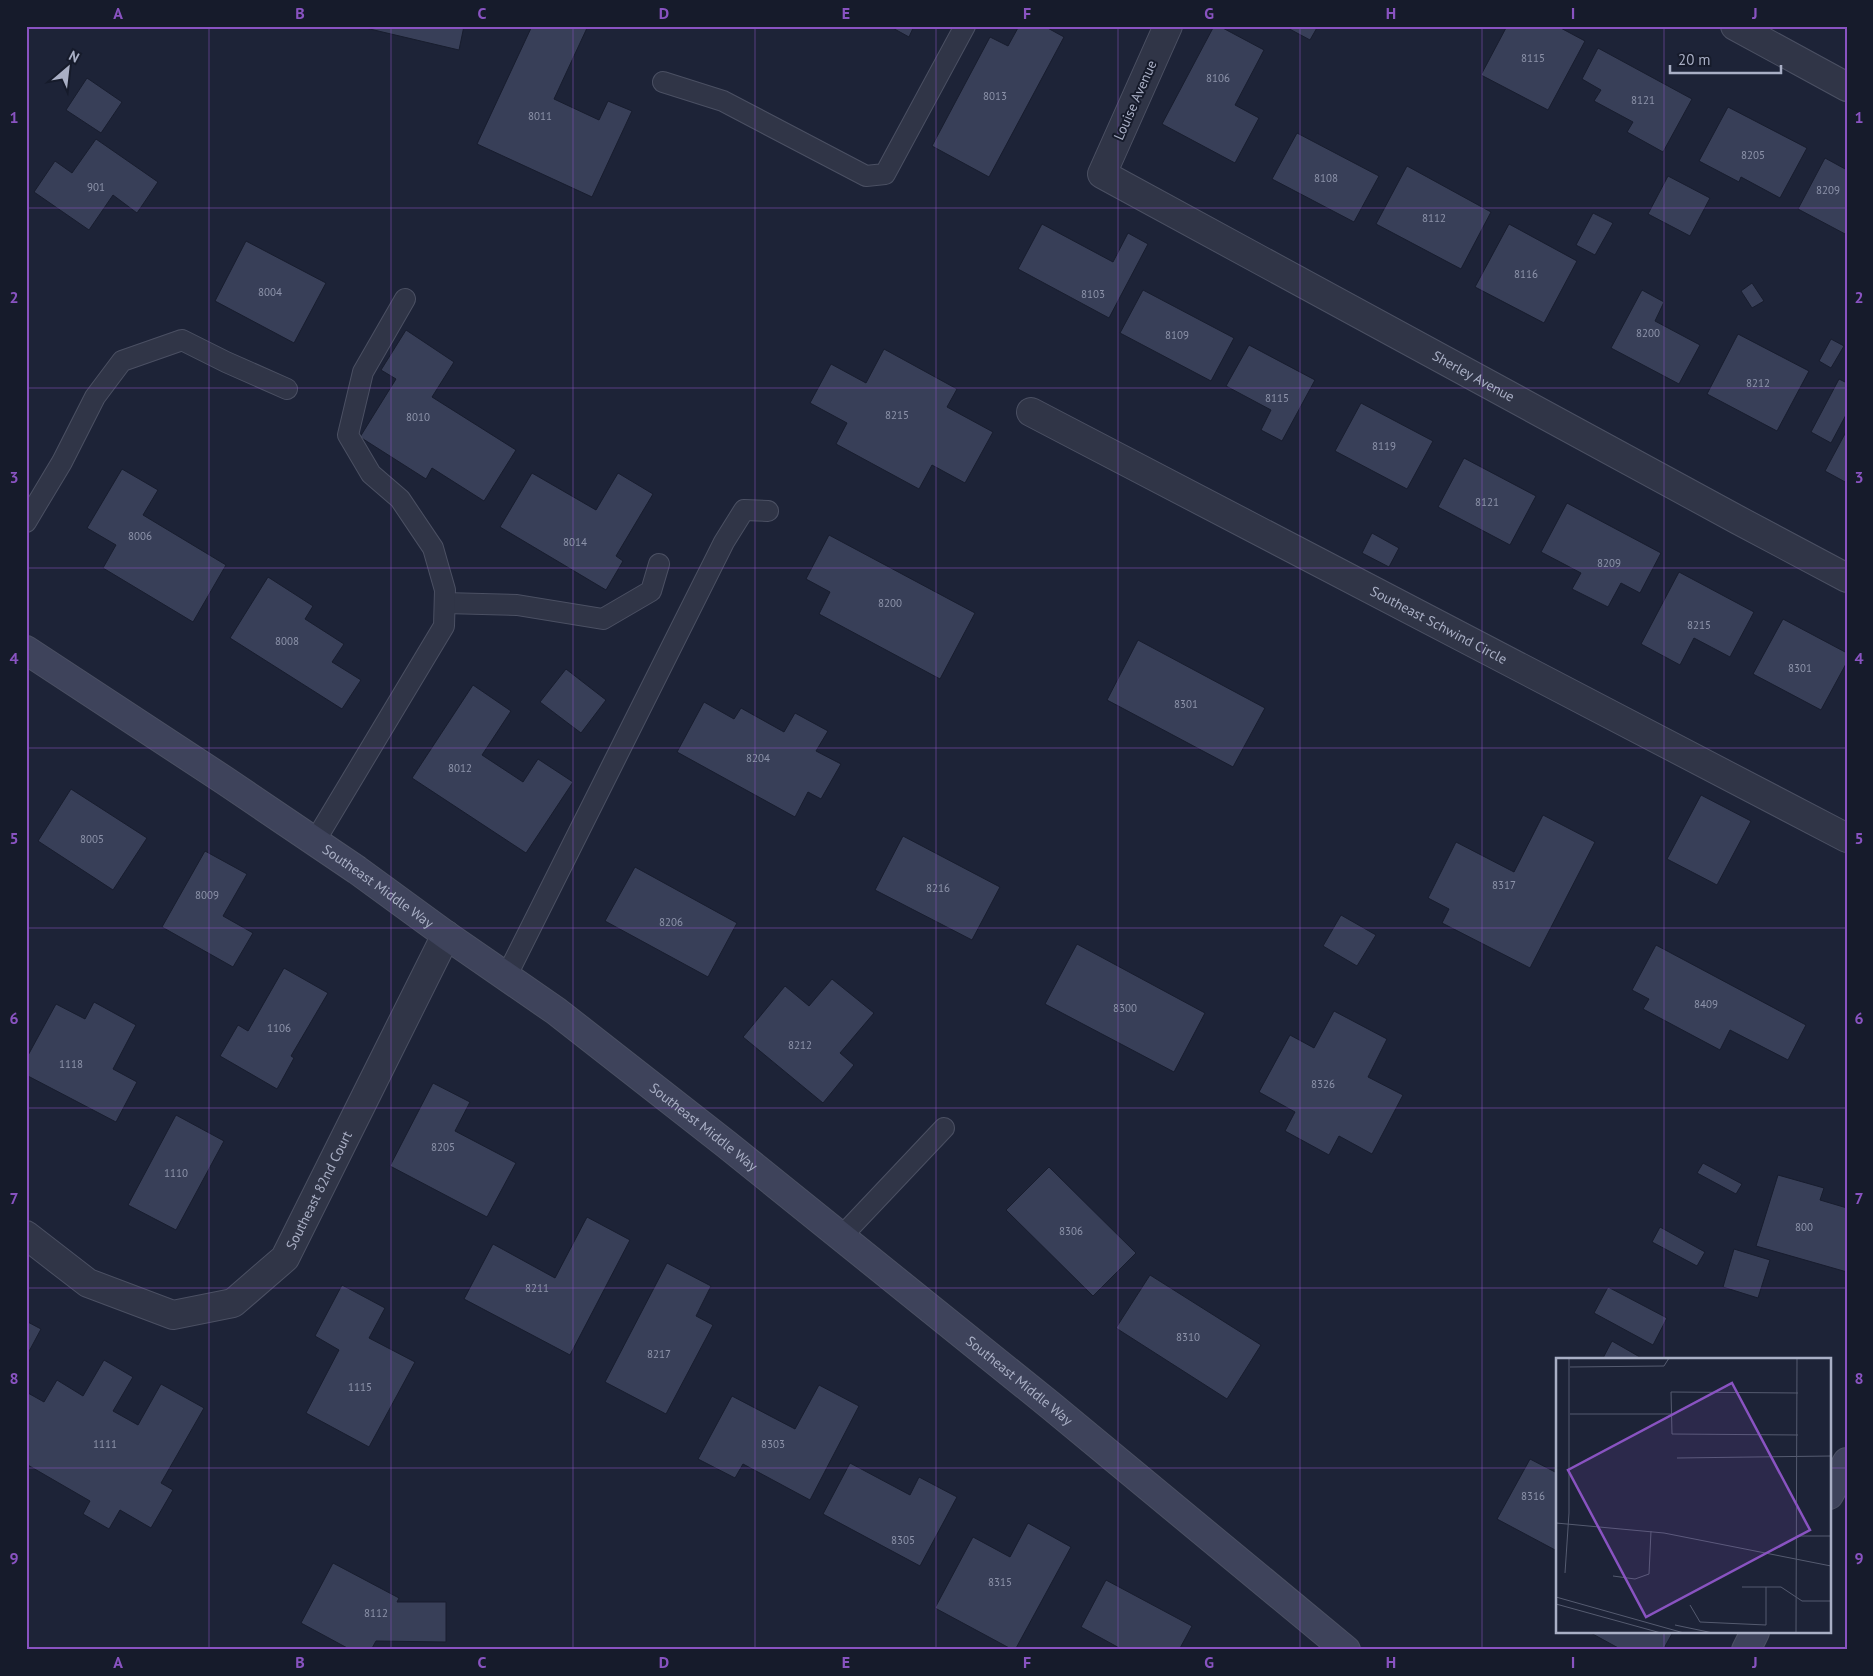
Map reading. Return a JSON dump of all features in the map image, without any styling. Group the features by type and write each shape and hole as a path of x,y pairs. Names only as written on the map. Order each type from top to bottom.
{"street":[{"name":"Louise Avenue","path":"1102,174 1168,26"},
{"path":"1735,26 1847,87"},
{"name":"Sherley Avenue","path":"1102,174 1847,578"},
{"name":"Southeast Schwind Circle","path":"1031,412 1847,838"},
{"name":"Southeast Middle Way","path":"26,650 315,841 446,936 556,1011 726,1144 1050,1405 1346,1650"},
{"name":"Southeast 82nd Court","path":"26,1235 88,1283 173,1315 233,1303 285,1258 446,936"},
{"path":"1830,1493 1847,1462"},
{"path":"1746,1650 1754,1634"}],"lane":[{"path":"663,82 723,101 866,176 885,174 965,26"},
{"path":"315,841 444,626 446,590 433,548 400,499 371,474 348,435 363,372 406,300"},
{"path":"26,522 62,462 95,397 122,361 182,340 226,362 286,388"},
{"path":"506,977 724,542 744,510 768,511"},
{"path":"445,604 517,605 603,619 651,591 659,564"},
{"path":"841,1237 944,1128"}],"building":[{"path":"357,26 464,26 459,50"},
{"path":"532,26 583,26 587,28 554,99 599,120 608,101 632,111 592,197 477,144"},
{"path":"889,26 914,26 909,37"},
{"path":"1019,26 1044,26 1064,37 989,177 932,146 990,37 1008,46"},
{"path":"1214,26 1219,26 1264,50 1235,105 1259,118 1235,163 1162,124"},
{"path":"1284,26 1318,26 1310,40"},
{"path":"1507,26 1557,26 1585,41 1548,110 1481,75"},
{"path":"1598,48 1692,99 1663,152 1627,132 1633,122 1594,101 1601,90 1582,79"},
{"path":"87,78 122,102 101,133 66,110"},
{"path":"1728,107 1807,148 1780,198 1741,177 1739,182 1699,161"},
{"path":"1297,133 1379,176 1354,222 1272,179"},
{"path":"96,139 158,182 137,213 113,195 89,230 34,192 55,161 72,173"},
{"path":"1825,158 1847,170 1847,235 1798,209"},
{"path":"1407,166 1491,212 1461,269 1376,224"},
{"path":"1668,176 1710,198 1690,236 1648,214"},
{"path":"1593,213 1613,223 1595,255 1576,245"},
{"path":"1042,224 1113,262 1128,233 1148,244 1109,318 1018,269"},
{"path":"1509,224 1577,261 1544,323 1475,287"},
{"path":"246,241 326,283 294,343 215,301"},
{"path":"1752,283 1764,301 1752,308 1741,291"},
{"path":"1143,290 1234,338 1211,381 1120,333"},
{"path":"1642,290 1664,302 1655,321 1700,345 1679,384 1611,348"},
{"path":"406,330 454,362 432,397 516,450 484,501 432,468 426,479 360,437 396,379 381,370"},
{"path":"1738,334 1809,371 1777,431 1707,394"},
{"path":"1831,339 1844,346 1831,368 1819,361"},
{"path":"1249,345 1315,380 1282,441 1261,430 1271,410 1226,386"},
{"path":"884,349 957,389 947,407 993,432 965,483 932,465 919,489 836,444 847,423 810,403 831,364 866,383"},
{"path":"1839,379 1847,383 1847,413 1831,443 1811,432"},
{"path":"1361,403 1433,441 1407,489 1335,451"},
{"path":"1847,430 1847,483 1825,471"},
{"path":"1464,458 1536,496 1510,545 1438,507"},
{"path":"122,469 158,490 143,515 226,565 193,622 103,568 116,545 87,528"},
{"path":"532,473 596,510 618,473 653,494 616,556 623,561 606,590 500,527"},
{"path":"1567,503 1661,553 1640,593 1621,583 1608,607 1572,589 1581,573 1541,552"},
{"path":"1372,533 1399,548 1389,567 1362,553"},
{"path":"829,535 975,613 940,679 819,614 830,592 806,579"},
{"path":"1679,572 1754,612 1730,657 1694,638 1680,665 1641,644"},
{"path":"268,577 313,606 305,619 344,644 332,662 361,680 342,709 230,638"},
{"path":"1783,619 1847,653 1847,662 1821,710 1753,674"},
{"path":"1138,640 1265,708 1233,767 1107,700"},
{"path":"566,669 606,700 581,733 540,702"},
{"path":"473,685 511,711 482,755 523,782 538,759 573,782 526,853 412,778"},
{"path":"704,702 734,719 741,708 784,732 795,713 828,731 816,751 841,764 821,799 808,792 795,817 677,752"},
{"path":"71,789 147,838 113,890 38,841"},
{"path":"1701,795 1751,821 1717,885 1667,859"},
{"path":"1543,815 1595,842 1530,968 1442,923 1449,909 1428,898 1456,842 1514,872"},
{"path":"903,836 1000,887 972,940 875,890"},
{"path":"205,851 247,874 223,916 253,933 233,967 162,927"},
{"path":"635,867 737,923 708,977 605,921"},
{"path":"1341,915 1376,935 1357,966 1323,946"},
{"path":"1077,944 1205,1013 1174,1072 1045,1004"},
{"path":"1656,945 1806,1025 1788,1060 1730,1030 1720,1050 1643,1009 1649,999 1632,990"},
{"path":"284,968 328,993 291,1056 294,1058 277,1089 220,1056 238,1025 248,1031"},
{"path":"832,979 874,1013 840,1053 854,1065 823,1103 743,1037 785,986 809,1006"},
{"path":"94,1002 136,1025 113,1069 137,1082 116,1122 26,1075 26,1059 56,1004 85,1019"},
{"path":"1334,1011 1387,1039 1368,1077 1403,1095 1372,1154 1339,1136 1329,1155 1285,1131 1295,1112 1259,1092 1290,1035 1314,1048"},
{"path":"433,1083 470,1102 455,1131 516,1163 487,1217 390,1166"},
{"path":"176,1115 224,1141 176,1230 128,1205"},
{"path":"1703,1163 1742,1184 1736,1194 1697,1173"},
{"path":"1049,1167 1136,1253 1093,1296 1006,1210"},
{"path":"1778,1175 1824,1188 1820,1200 1847,1208 1847,1272 1756,1246"},
{"path":"587,1217 630,1240 570,1355 464,1299 493,1244 555,1278"},
{"path":"1660,1227 1705,1252 1697,1266 1652,1242"},
{"path":"1734,1249 1770,1260 1758,1298 1723,1287"},
{"path":"667,1263 711,1286 696,1316 713,1325 666,1414 605,1382"},
{"path":"1150,1275 1261,1345 1227,1399 1116,1328"},
{"path":"342,1285 385,1308 369,1338 415,1362 369,1447 306,1413 339,1350 315,1336"},
{"path":"1608,1287 1667,1318 1653,1345 1594,1313"},
{"path":"26,1321 41,1329 26,1357"},
{"path":"1612,1341 1642,1358 1603,1358"},
{"path":"104,1360 133,1377 113,1411 138,1425 161,1384 204,1408 161,1483 173,1490 151,1528 120,1510 109,1529 83,1514 90,1501 26,1464 26,1396 28,1393 44,1402 57,1380 83,1396"},
{"path":"819,1385 859,1406 810,1500 743,1464 735,1478 698,1459 732,1396 795,1429"},
{"path":"1530,1459 1556,1472 1556,1550 1497,1519"},
{"path":"850,1463 910,1495 919,1477 957,1497 920,1566 823,1514"},
{"path":"1028,1523 1071,1547 1015,1650 1013,1650 935,1608 973,1537 1010,1557"},
{"path":"333,1563 399,1598 397,1602 446,1602 446,1642 376,1641 371,1650 351,1650 301,1623"},
{"path":"1106,1580 1192,1626 1179,1650 1123,1650 1081,1627"},
{"path":"1593,1634 1672,1634 1663,1650 1622,1650"}]}
